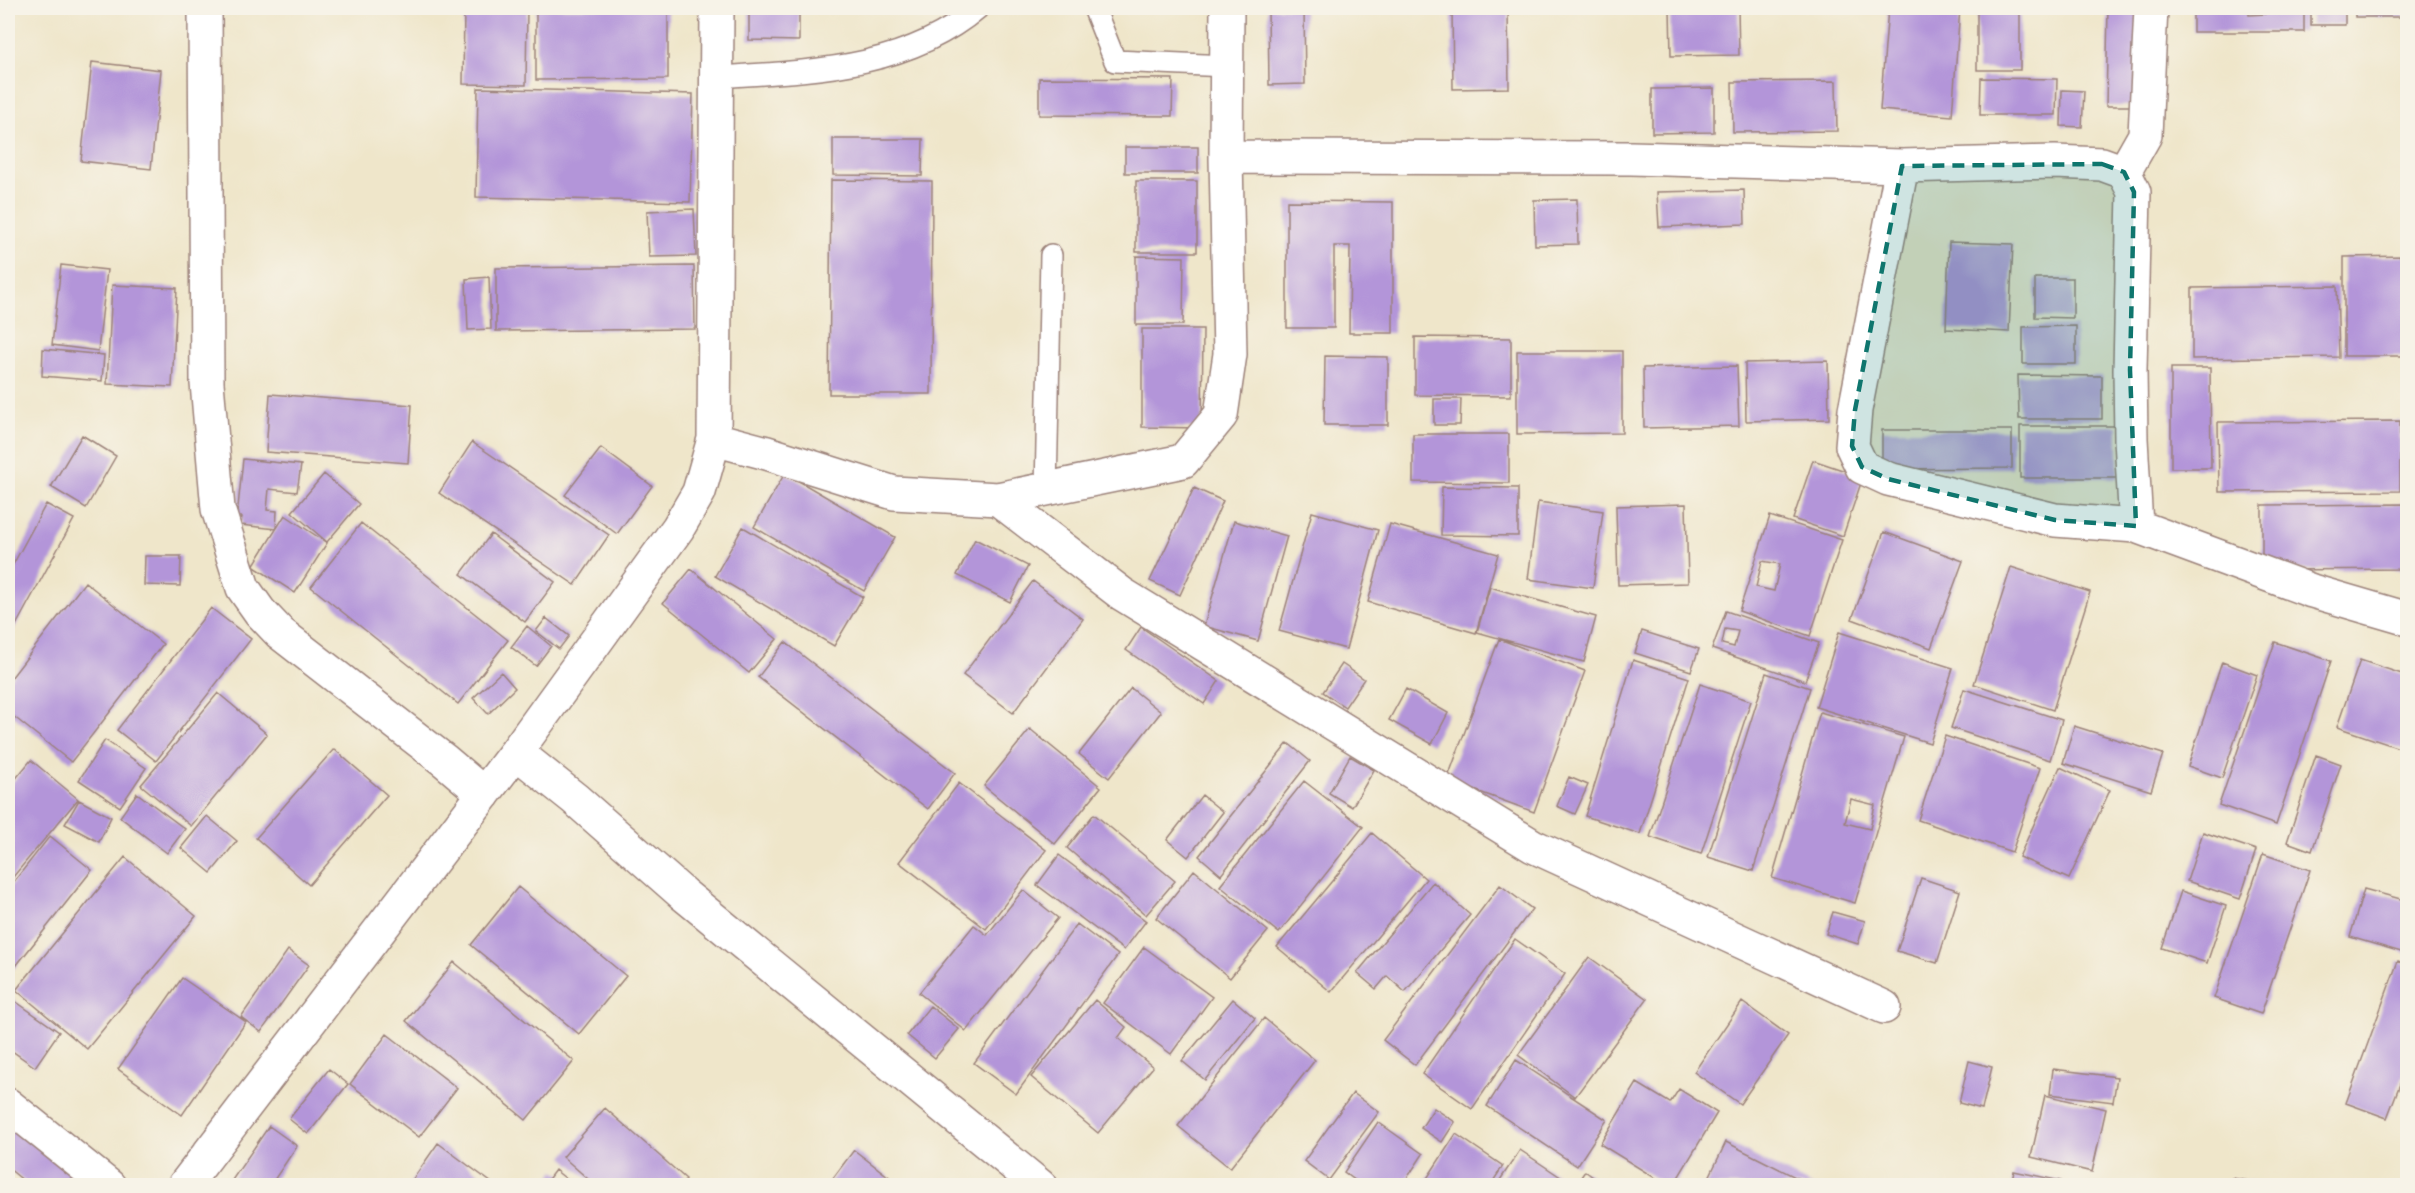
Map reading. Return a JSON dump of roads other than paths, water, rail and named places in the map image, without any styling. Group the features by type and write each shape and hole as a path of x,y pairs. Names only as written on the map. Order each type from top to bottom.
{"street":[{"path":"205,8 207,382 218,509 243,588 280,633 446,761 484,794"},
{"path":"184,1185 516,752 678,528 699,492 714,439 717,8"},
{"path":"714,439 767,453 894,493 998,499 1183,461 1221,415 1230,354 1227,8"},
{"path":"2124,172 2145,135 2151,8"},
{"path":"1227,158 1631,158 1902,166 2055,162 2102,164 2124,172 2134,192 2130,382 2136,526"},
{"path":"1902,166 1855,410 1852,446 1862,467 1888,479 2055,520 2136,526 2312,591 2408,620"},
{"path":"998,499 1122,594 1533,846 1884,1007"},
{"path":"516,752 575,799 683,894 1040,1185"},
{"path":"8,1105 109,1185"}],"lane":[{"path":"717,76 810,71 874,61 910,48 962,21 978,8"},
{"path":"1095,8 1115,61 1227,66"},
{"path":"1046,489 1051,255"}]}
